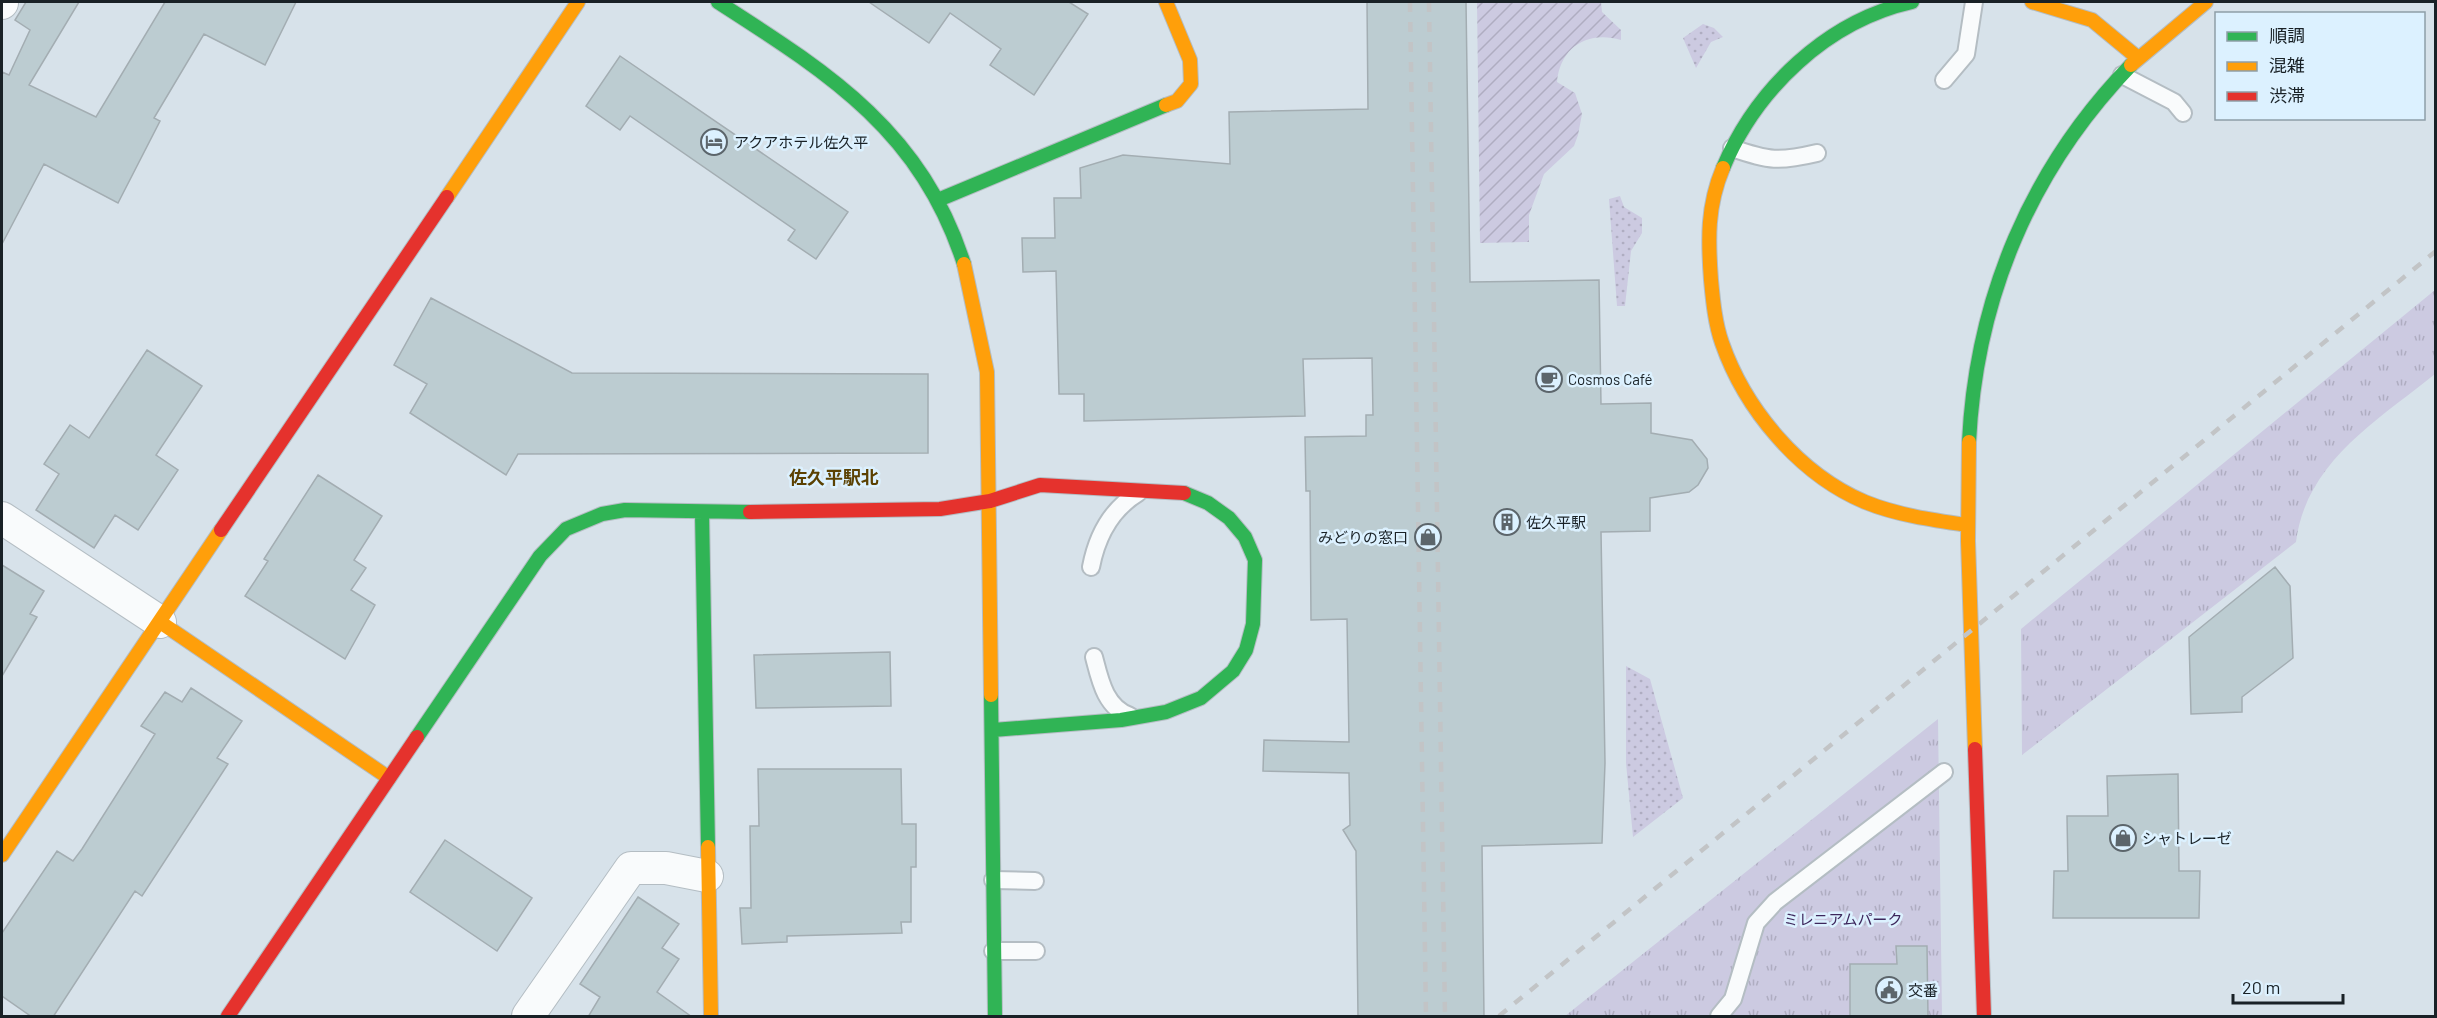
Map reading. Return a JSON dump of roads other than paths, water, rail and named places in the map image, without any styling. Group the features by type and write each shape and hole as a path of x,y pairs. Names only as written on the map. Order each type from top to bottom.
{"street":[{"path":"2,855 578,2"},
{"path":"718,2 827,74 890,132 938,200 962,257 977,317 987,372 995,1017"},
{"path":"938,200 1177,101 1191,84 1190,60 1166,2"},
{"path":"1912,2 1896,4 1830,36 1773,87 1752,115 1732,148 1709,215 1712,291 1722,344 1743,388 1776,434 1794,453 1849,494 1881,508 1967,525"},
{"path":"2032,2 2092,20 2138,58"},
{"path":"1984,1017 1967,525 1970,425 1979,351 1998,284 2024,218 2066,145 2138,58 2206,2"},
{"path":"228,1017 540,556 566,529 602,514 625,510 702,513 940,509 990,501 1040,485 1186,493 1205,499 1234,523 1245,537 1255,561 1255,618 1248,645 1237,667 1218,685 1195,700 1167,713 1139,719 993,730"},
{"path":"702,513 711,1017"},
{"path":"2,518 389,778"},
{"path":"528,1017 631,868 666,868 707,876"}],"lane":[{"path":"1944,80 1966,54 1974,2"},
{"path":"2122,75 2174,102 2183,113"},
{"path":"1732,148 1763,159 1785,161 1817,153"},
{"path":"1091,567 1095,543 1111,516 1124,501 1141,491"},
{"path":"1094,657 1101,686 1112,704 1123,713 1139,719"},
{"path":"1719,1017 1733,999 1756,923 1775,902 1944,772"},
{"path":"993,880 1035,881"},
{"path":"993,951 1036,951"}],"railway":[{"path":"1410,2 1426,1016"},
{"path":"1429,2 1445,1016"},
{"path":"1499,1016 2436,251"}],"place":[{"name":"アクアホテル佐久平","path":"714,142"},
{"name":"Cosmos Café","path":"1549,379"},
{"name":"佐久平駅","path":"1507,522"},
{"name":"みどりの窓口","path":"1428,537"},
{"name":"シャトレーゼ","path":"2123,838"},
{"name":"交番","path":"1889,990"}],"district":[{"name":"佐久平駅北","path":"834,477"}],"park label":[{"name":"ミレニアムパーク","path":"1843,919"}]}
